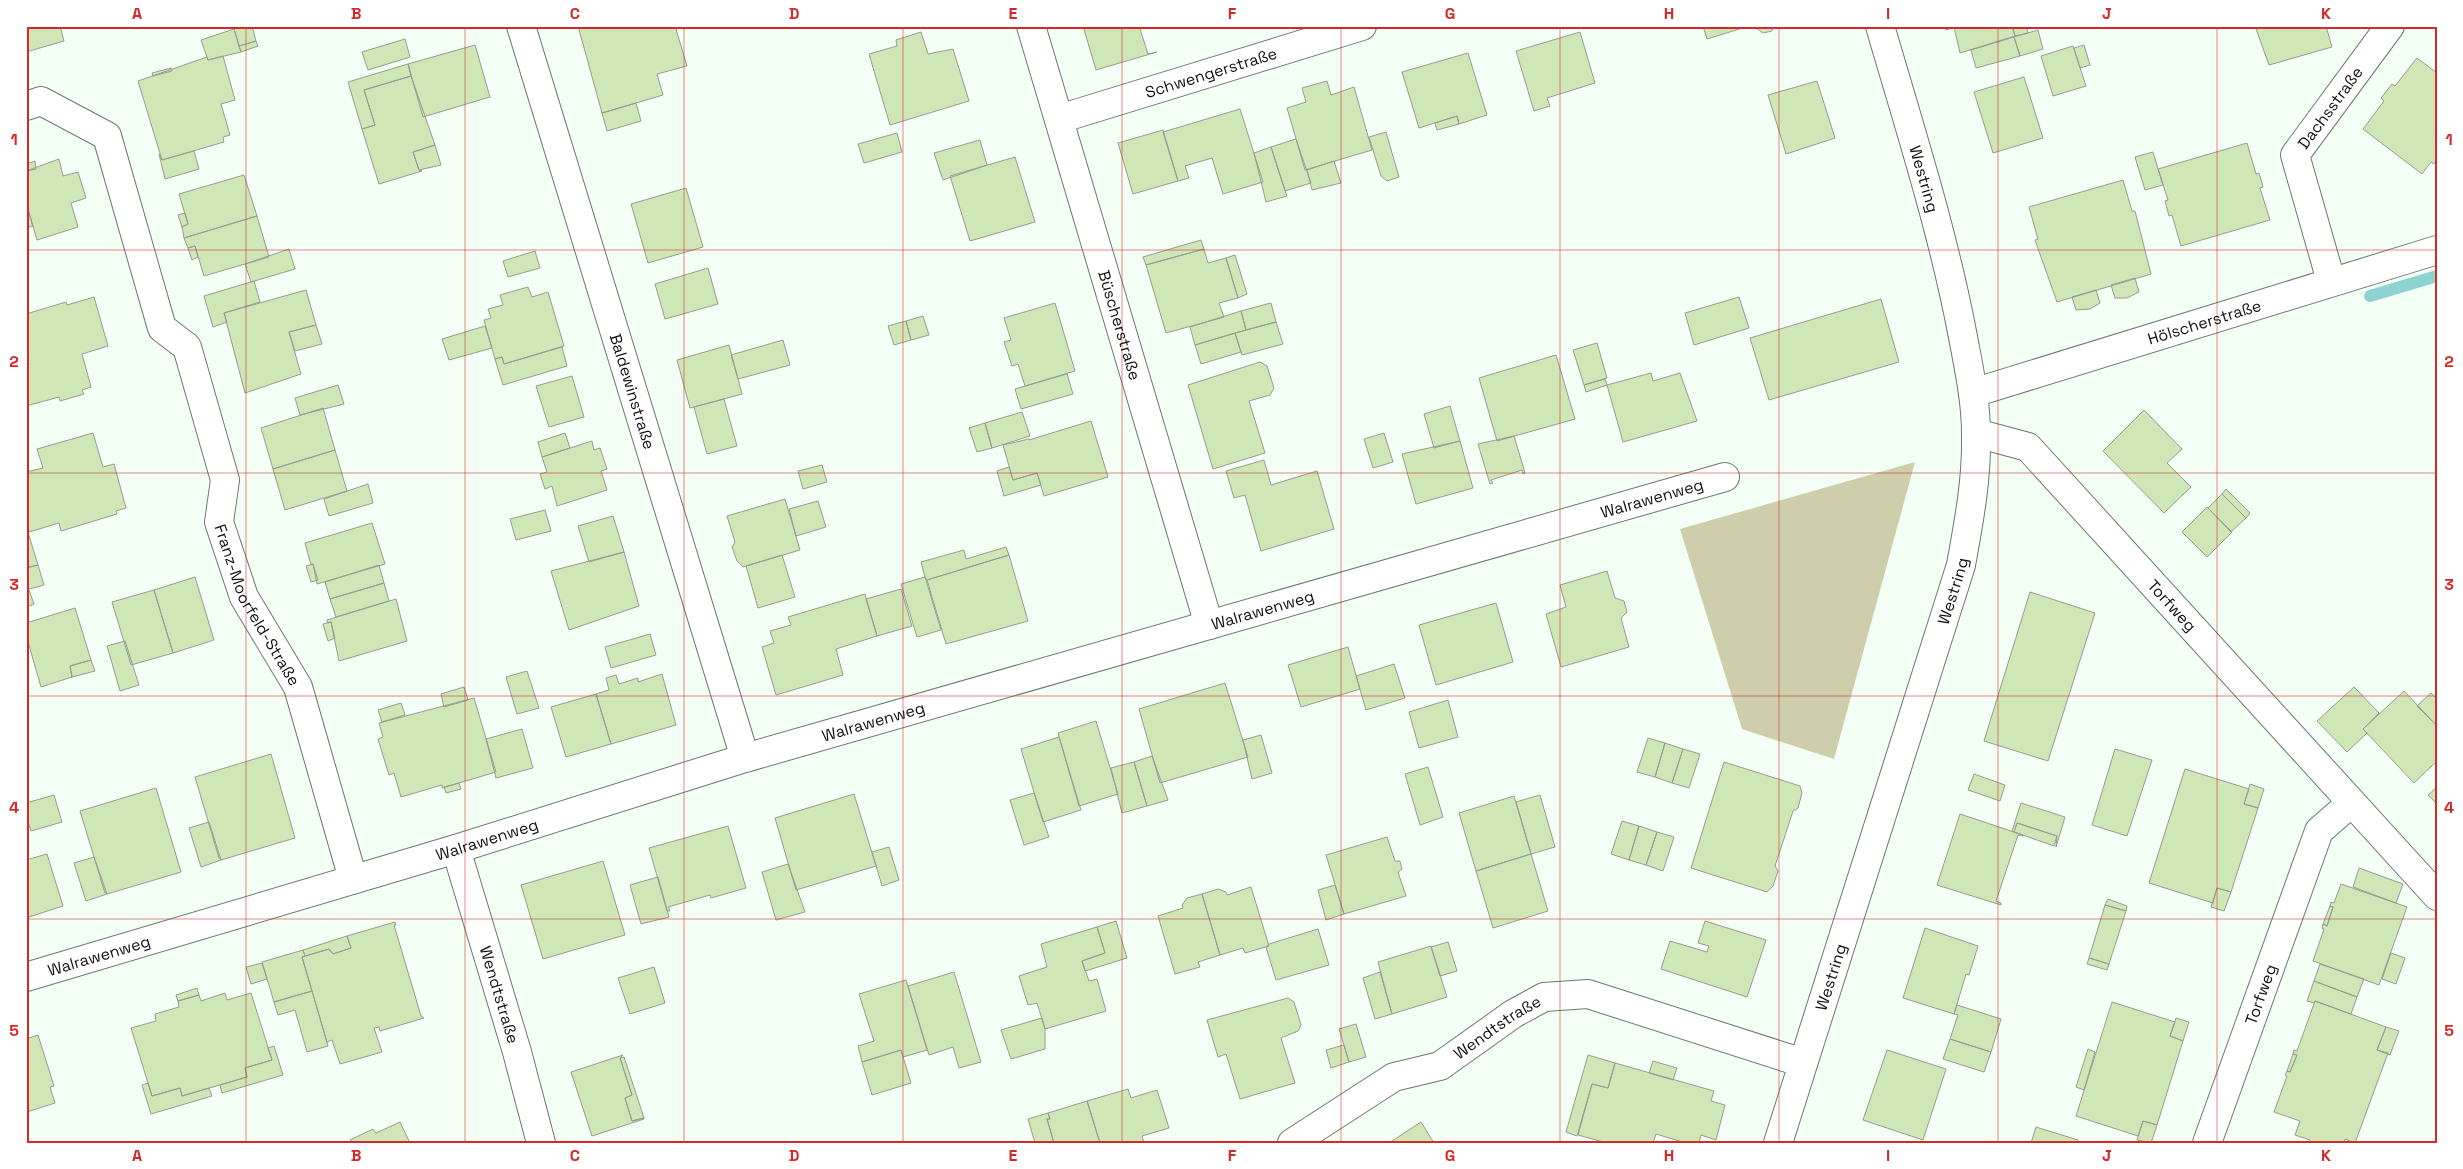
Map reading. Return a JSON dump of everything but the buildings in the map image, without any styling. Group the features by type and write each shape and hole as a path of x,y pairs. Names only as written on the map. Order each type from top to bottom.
{"street":[{"name":"Baldewinstraße","path":"522,26 744,758"},
{"name":"Büscherstraße","path":"1031,26 1209,625"},
{"name":"Schwengerstraße","path":"1059,119 1362,26"},
{"name":"Westring","path":"1778,1143 1961,565 1973,495 1976,433 1973,393 1956,303 1933,210 1880,26"},
{"name":"Dachsstraße","path":"2331,281 2294,155 2390,26"},
{"name":"Franz-Moorfeld-Straße","path":"26,106 41,101 107,136 162,328 187,347 225,480 219,522 244,597 298,687 353,879"},
{"name":"Hölscherstraße","path":"1973,393 2331,281 2437,250"},
{"name":"Torfweg","path":"1976,433 2028,447 2437,896"},
{"name":"Walrawenweg","path":"26,977 456,849 744,758 1725,477"},
{"name":"Torfweg","path":"2207,1143 2319,831 2351,803"},
{"name":"Wendtstraße","path":"456,849 517,1052 541,1143"},
{"name":"Wendtstraße","path":"1292,1143 1394,1077 1440,1066 1513,1014 1544,997 1588,994 1803,1063"}],"green space":[{"path":"1915,462 1834,759 1742,729 1680,529"}],"waterway":[{"path":"2370,296 2437,276"}]}
